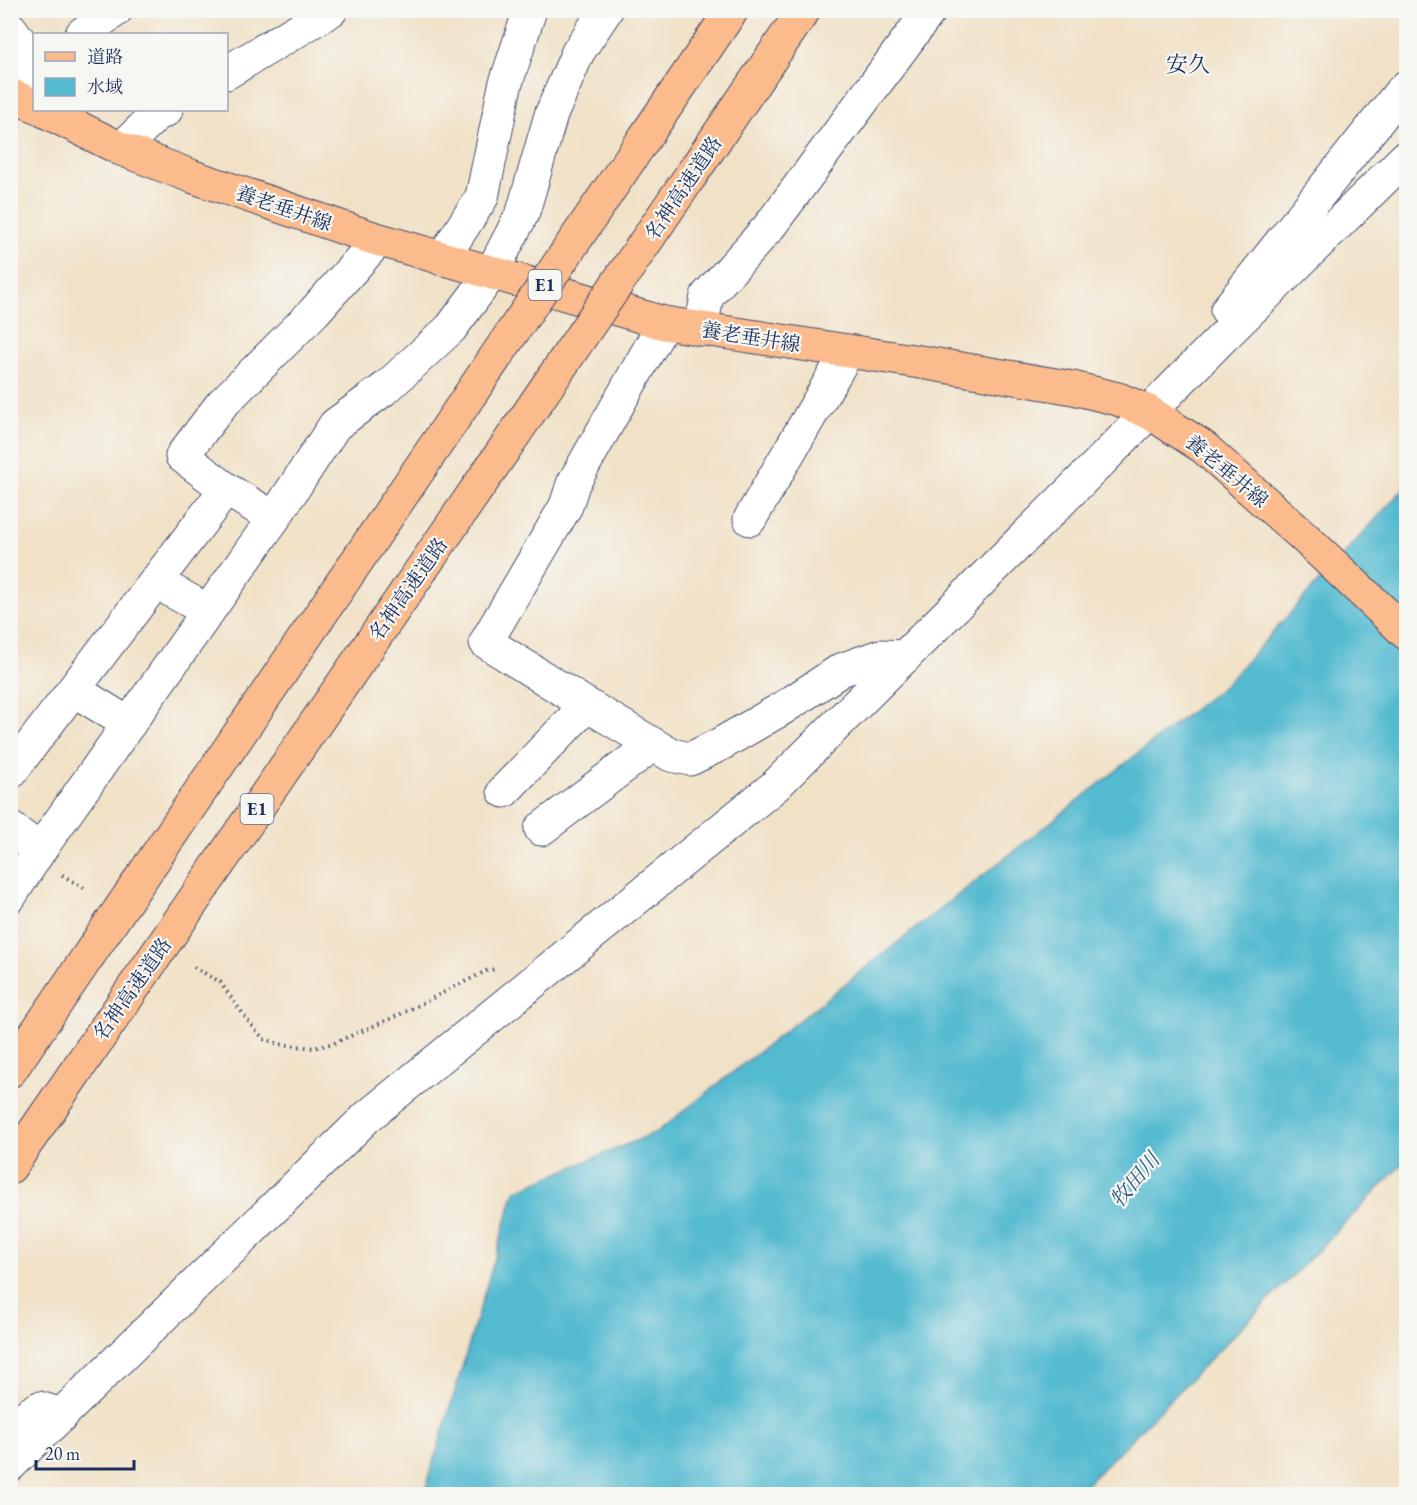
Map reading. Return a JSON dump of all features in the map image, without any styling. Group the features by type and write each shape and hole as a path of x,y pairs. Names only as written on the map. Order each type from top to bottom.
{"main road":[{"name":"E1","path":"10,1071 732,10"},
{"name":"名神高速道路","path":"10,1167 804,10"},
{"name":"養老垂井線","path":"61,111 122,149 191,176 378,240 664,323 920,362 1072,388 1118,399 1149,412 1203,447 1407,633"}],"street":[{"path":"83,33 116,10"},
{"path":"10,896 37,854 274,518 335,425 387,387 451,328 491,274 523,212 551,115 578,52 606,10"},
{"path":"701,329 707,296 769,227 930,10"},
{"path":"228,72 331,11"},
{"path":"442,259 482,197 505,86 524,12"},
{"path":"10,28 18,39 31,92"},
{"path":"1217,343 1227,307 1384,112 1407,87"},
{"path":"122,149 156,116 164,111"},
{"path":"10,1465 367,1117 775,786 1217,343 1407,158"},
{"path":"274,518 226,489 182,456 221,405 314,312 378,240"},
{"path":"664,323 573,484 566,506 486,642 651,744 671,755 690,759 783,708 841,670 880,656 905,657"},
{"path":"750,519 848,351"},
{"path":"10,773 226,489"},
{"path":"156,582 208,611"},
{"path":"74,690 129,724"},
{"path":"504,790 587,705"},
{"path":"541,829 651,744"},
{"path":"10,828 24,838 37,854"},
{"path":"10,1426 39,1408 62,1415"}],"path":[{"path":"194,967 220,982 264,1039 279,1044 314,1048 334,1043 395,1017 486,971 514,964 542,975"}],"water":[{"name":"牧田川","path":"1406,486 1406,1161 1077,1494 424,1494 515,1191 657,1132 1225,685"}],"district":[{"name":"安久","path":"1188,64"}]}
